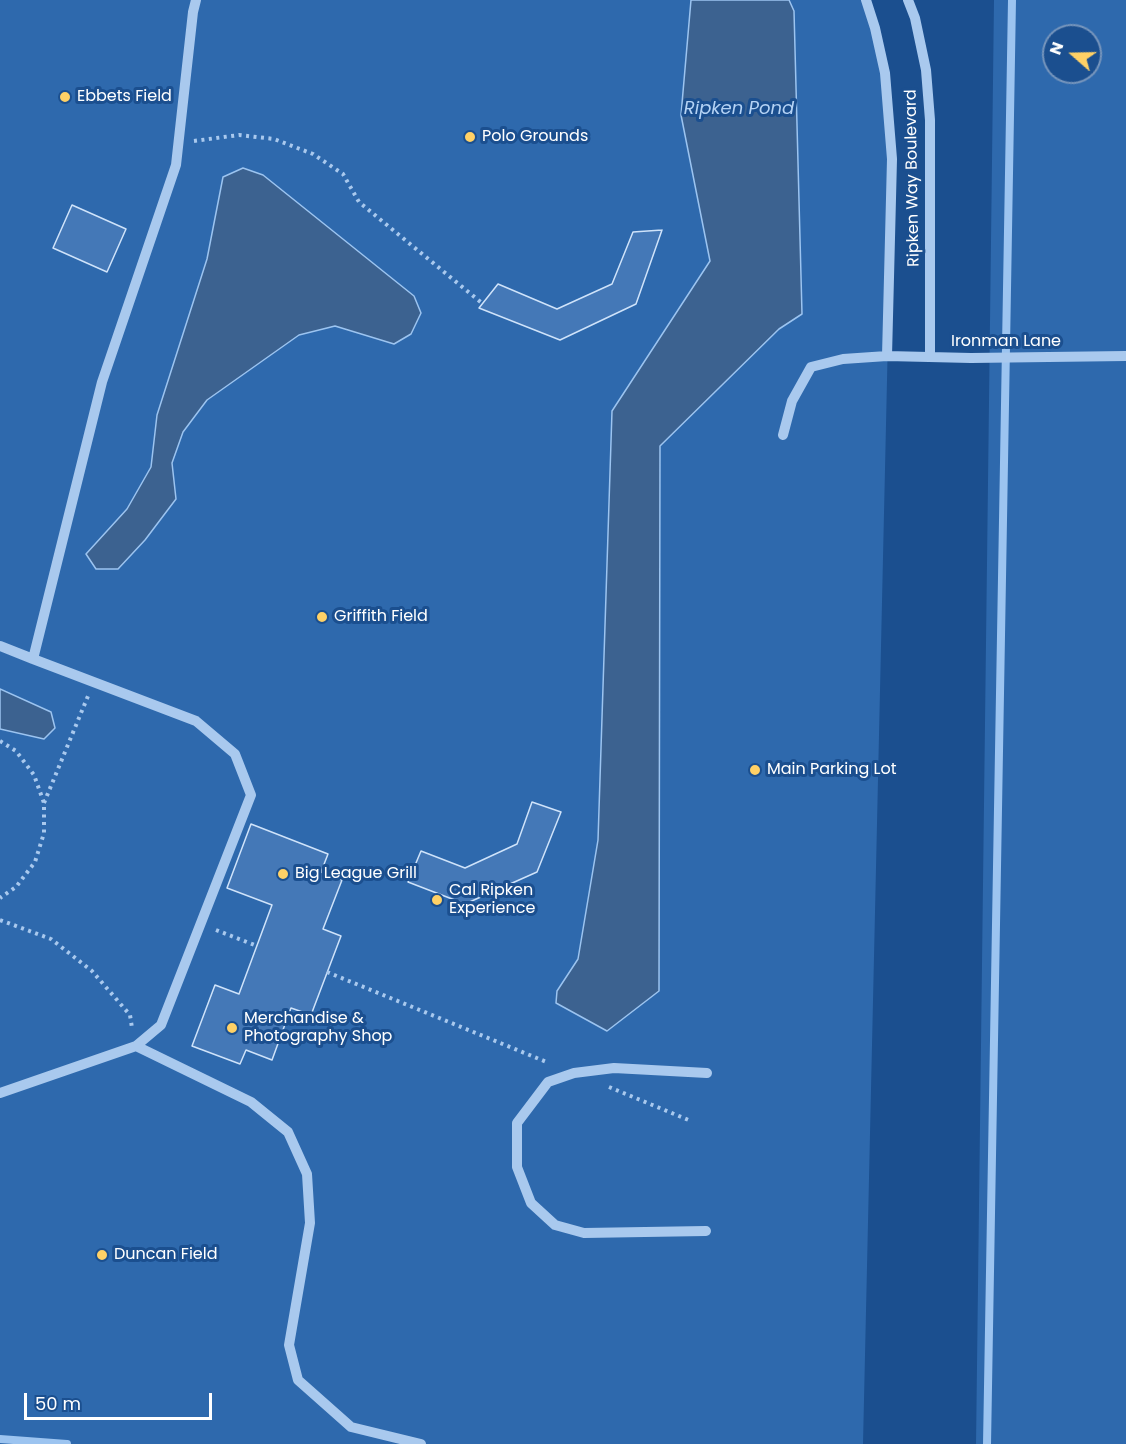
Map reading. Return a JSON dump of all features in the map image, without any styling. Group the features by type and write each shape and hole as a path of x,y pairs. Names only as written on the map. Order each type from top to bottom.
{"street":[{"path":"33,659 102,382 176,165 196,0"},
{"name":"Ripken Way Boulevard","path":"866,0 885,73 892,159 887,356"},
{"name":"Ripken Way Boulevard","path":"908,0 915,18 926,70 930,120 930,357"},
{"name":"Ironman Lane","path":"783,435 792,401 811,367 843,358 1126,356"},
{"path":"0,646 196,721 235,754 251,795 161,1025 136,1046 0,1093"},
{"path":"136,1046 251,1102 288,1132 307,1174 310,1223 289,1345 298,1380 351,1427 421,1444"},
{"path":"706,1231 584,1233 555,1225 531,1203 516,1167 517,1123 548,1082 574,1073 614,1068 708,1073"}],"path":[{"path":"179,143 239,135 274,139 314,154 343,174 359,202 483,304"},
{"path":"44,803 94,682"},
{"path":"0,741 16,751 34,775 44,803 44,833 35,862 16,887 0,898"},
{"path":"0,920 51,939 92,971 129,1015 136,1046"},
{"path":"201,924 257,946"},
{"path":"327,972 574,1073"},
{"path":"606,1086 692,1120"}],"shaded area":[{"name":"Cal Ripken Experience","path":"0,0 866,0 875,28 892,159 863,1444 0,1444"},
{"path":"994,0 1126,0 1126,1444 976,1444"}],"water":[{"name":"Ripken Pond","path":"691,0 789,0 794,11 802,314 779,329 660,446 659,991 607,1031 556,1003 557,991 578,959 598,840 612,411 710,261 681,115"},
{"path":"243,168 263,175 414,296 421,313 411,334 394,344 335,326 299,335 207,400 183,432 172,463 176,499 145,540 118,569 96,569 86,554 127,509 151,467 157,415 207,259 223,177"},
{"path":"0,689 51,712 55,728 44,739 0,729"}],"building":[{"path":"72,205 126,229 107,272 53,248"},
{"path":"662,230 636,304 560,340 479,308 498,284 557,309 612,284 633,232"},
{"path":"532,802 561,812 537,872 465,904 408,882 421,851 465,868 517,844"},
{"path":"251,824 328,854 321,872 342,880 323,929 341,936 311,1015 291,1008 272,1060 246,1050 240,1064 192,1046 215,985 239,994 272,905 227,888"}],"waterway":[{"path":"987,1444 1012,0"},
{"path":"0,1439 67,1444"}],"place":[{"name":"Ebbets Field","path":"65,97"},
{"name":"Polo Grounds","path":"470,137"},
{"name":"Griffith Field","path":"322,617"},
{"name":"Main Parking Lot","path":"755,770"},
{"name":"Big League Grill","path":"283,874"},
{"name":"Cal Ripken Experience","path":"437,900"},
{"name":"Merchandise & Photography Shop","path":"232,1028"},
{"name":"Duncan Field","path":"102,1255"}]}
